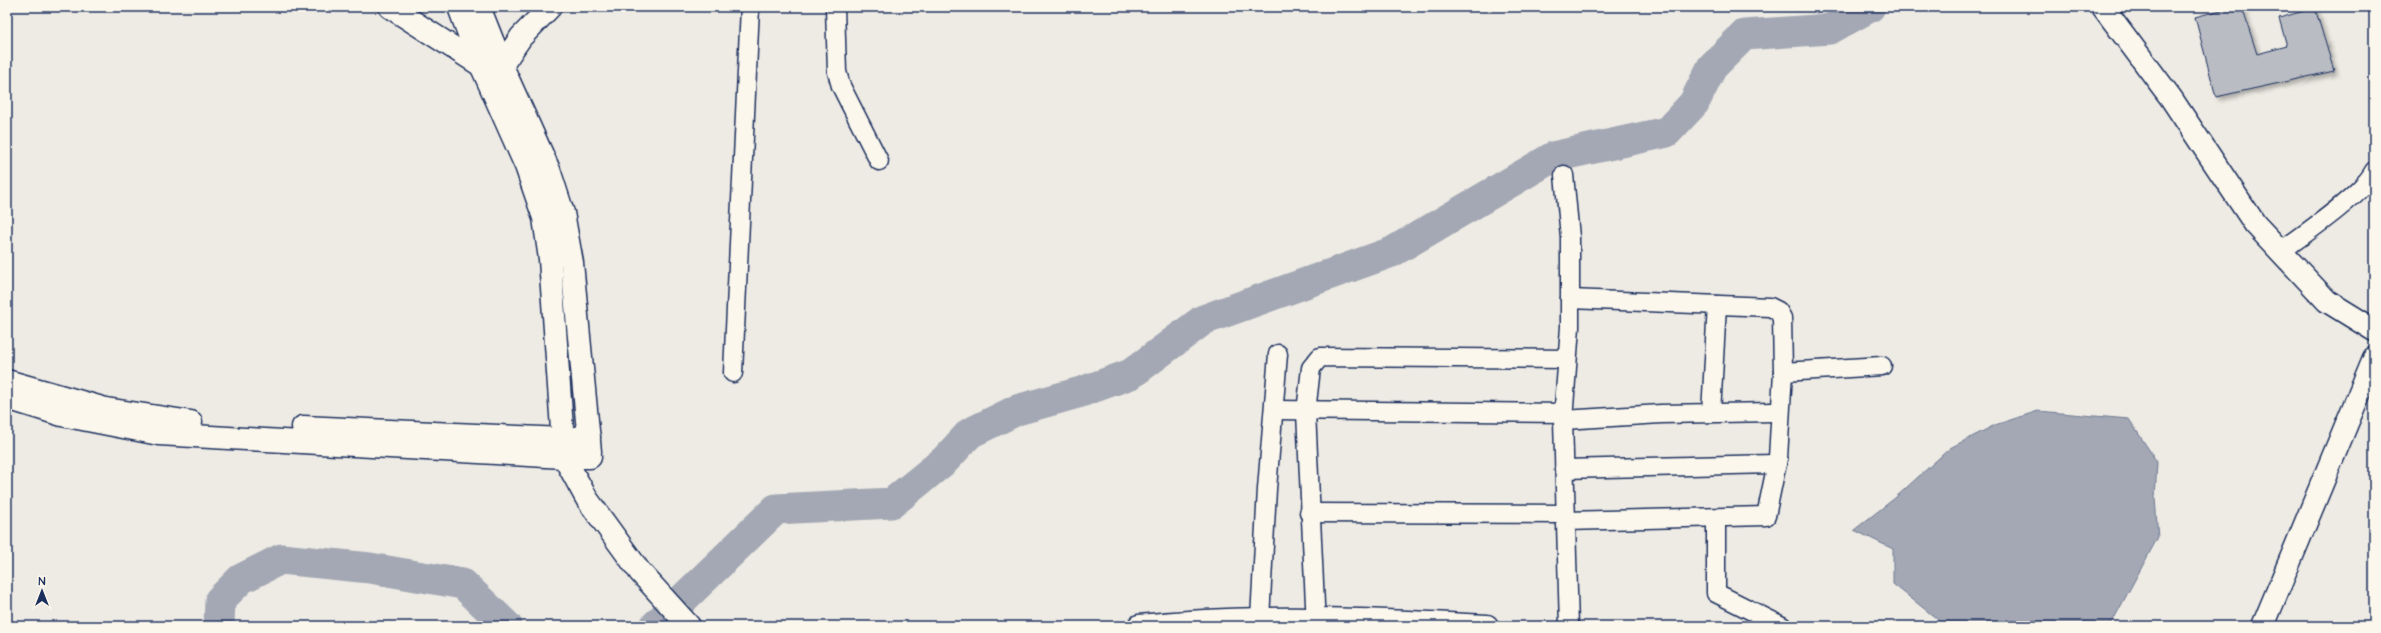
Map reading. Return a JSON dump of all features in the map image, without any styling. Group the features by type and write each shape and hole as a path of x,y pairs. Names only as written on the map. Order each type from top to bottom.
{"street":[{"path":"390,7 492,66"},
{"path":"415,7 452,30 471,38 492,41 521,37"},
{"path":"459,7 471,38 492,66 549,170 563,212 572,263 590,447 587,499"},
{"path":"479,7 492,41 492,66 544,218 550,259 564,448 587,499 640,572 689,626"},
{"path":"492,66 550,7"},
{"path":"733,373 750,7"},
{"path":"834,7 837,72 841,86 879,161"},
{"path":"2104,7 2171,98 2255,224 2327,301 2374,330"},
{"path":"2280,252 2332,213 2370,179 2374,171"},
{"path":"1564,175 1570,237 1568,359 1563,417 1569,626"},
{"path":"1309,513 1565,518 1716,518 1766,516 1776,464 1783,372 1782,318 1778,311 1770,307 1570,299"},
{"path":"1711,413 1717,305"},
{"path":"1260,619 1278,354"},
{"path":"1315,623 1309,513 1306,412 1311,368 1320,357 1568,359"},
{"path":"2263,626 2374,358"},
{"path":"1783,372 1882,366"},
{"path":"7,381 106,409 141,424"},
{"path":"7,398 62,415 141,424 191,437 564,448 590,447"},
{"path":"1274,410 1306,412 1563,417 1780,412"},
{"path":"1564,469 1776,464"},
{"path":"1716,518 1716,593 1782,626"},
{"path":"1139,626 1204,619 1260,619 1315,623 1370,619 1486,626"}],"shaded area":[{"path":"2038,411 2129,419 2157,462 2155,498 2158,537 2110,626 1946,626 1893,584 1893,549 1854,530 1895,498 1950,448 1995,425"}],"building":[{"path":"2232,7 2242,7 2257,54 2287,46 2279,18 2315,8 2334,71 2216,97 2195,17"}],"waterway":[{"path":"655,626 776,509 892,503 945,460 970,433 1017,410 1081,392 1131,374 1203,320 1392,252 1553,157 1667,132 1694,103 1712,67 1744,35 1830,29 1870,7"},
{"path":"219,626 220,600 241,579 281,559 370,568 463,584 507,626"}]}
